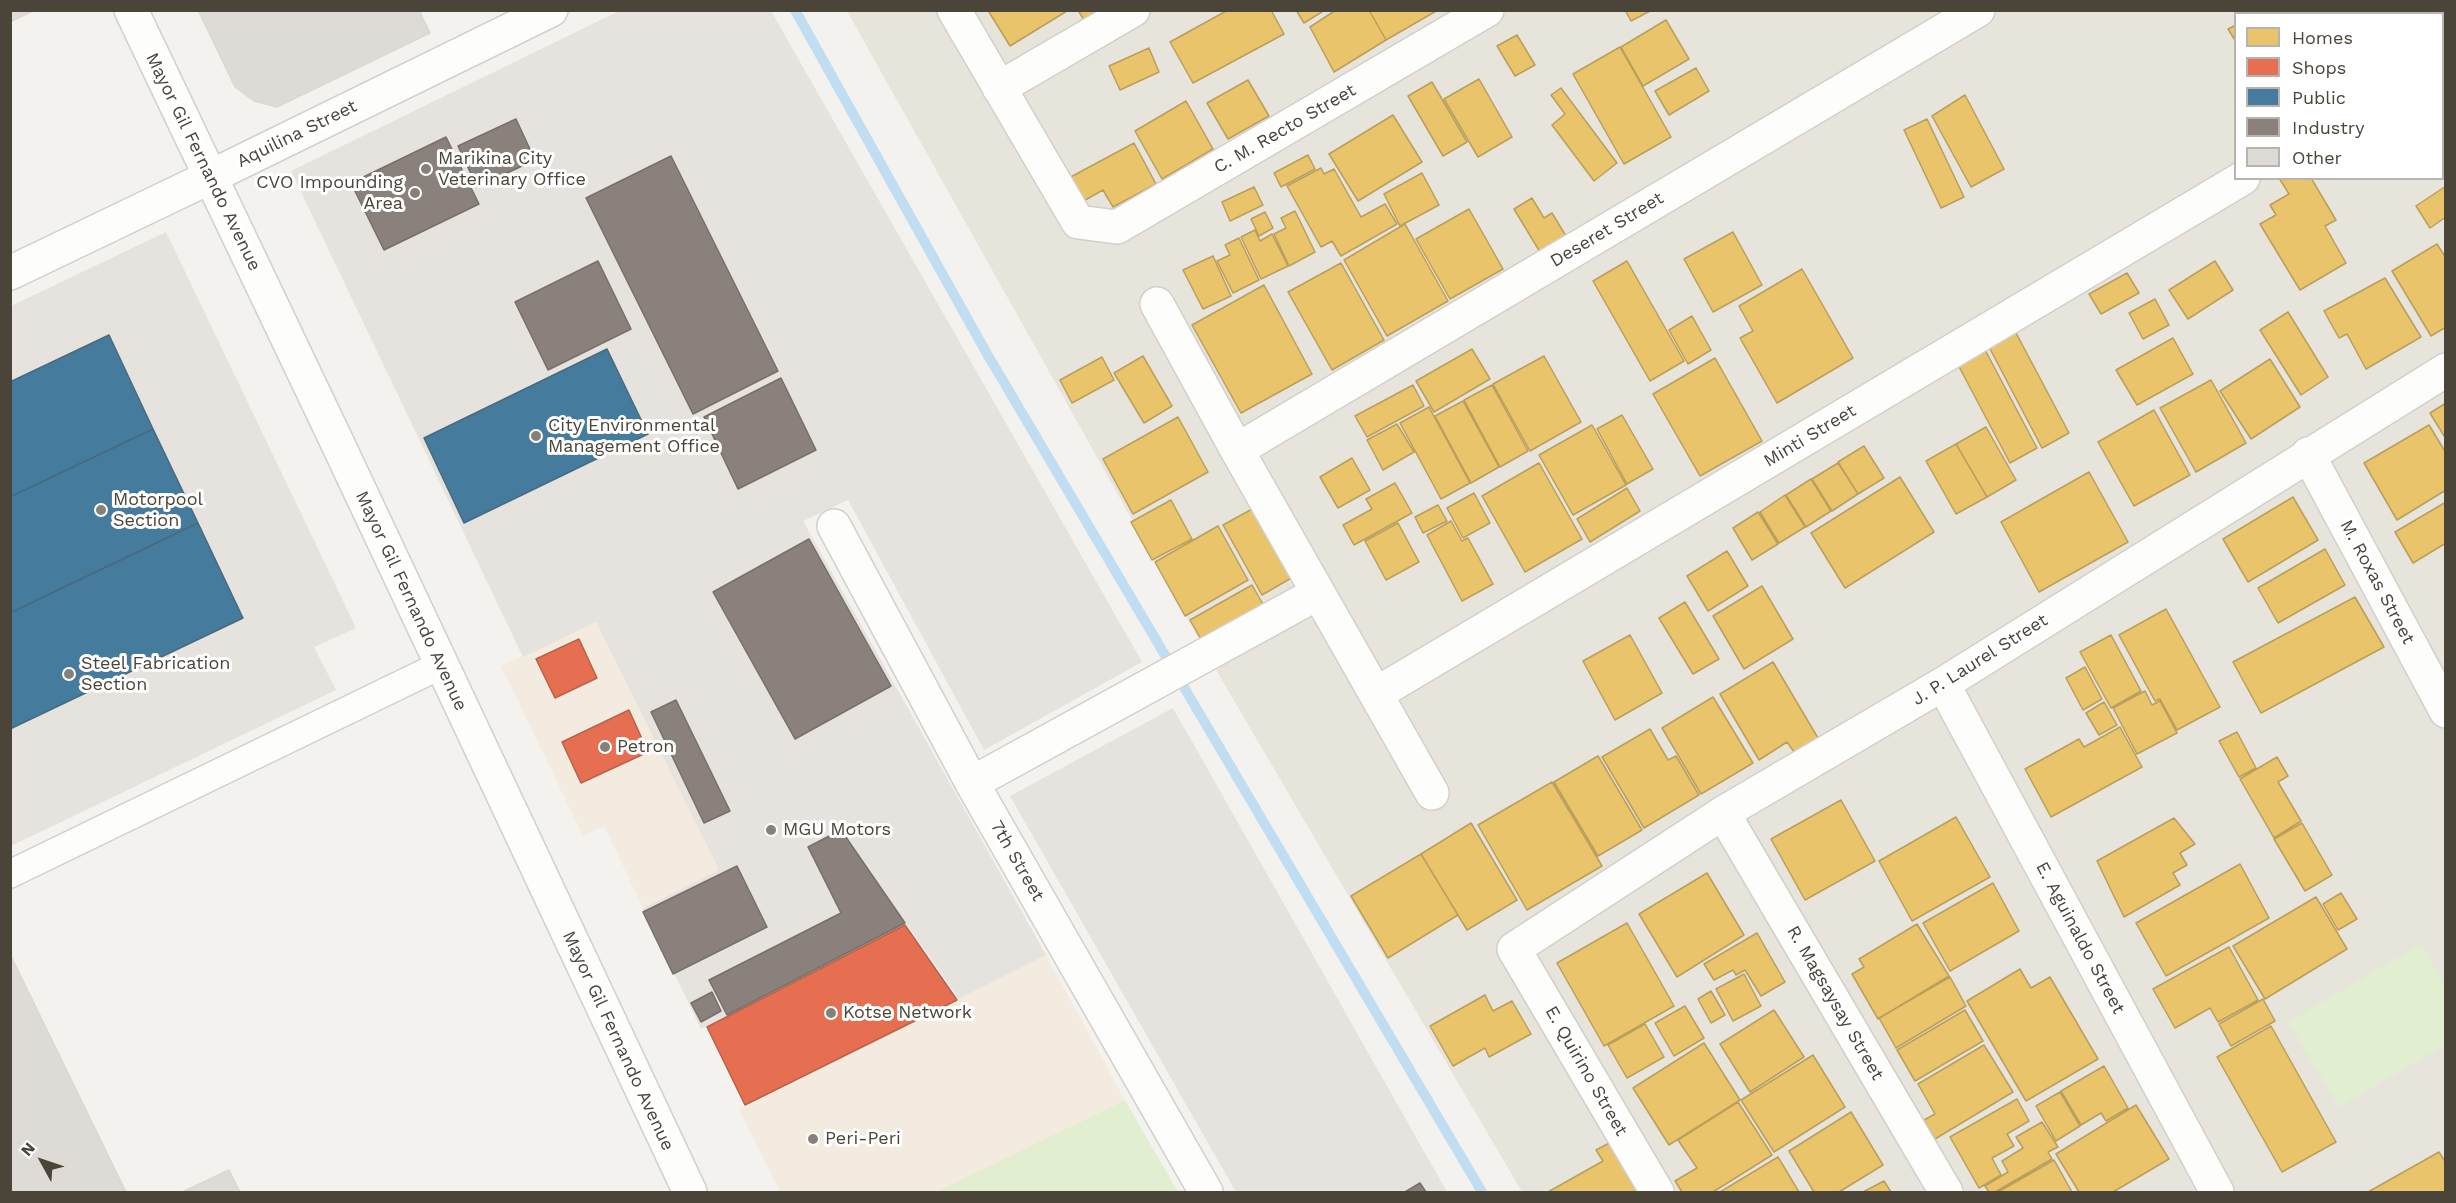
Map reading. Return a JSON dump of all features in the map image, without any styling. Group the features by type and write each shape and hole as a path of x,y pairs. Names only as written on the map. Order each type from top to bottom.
{"street":[{"name":"Mayor Gil Fernando Avenue","path":"131,10 690,1192"},
{"name":"Aquilina Street","path":"10,273 550,10"},
{"path":"954,10 999,88 1132,10"},
{"name":"C. M. Recto Street","path":"999,88 1077,222 1117,227 1487,10"},
{"name":"Deseret Street","path":"1237,450 1978,10"},
{"name":"Minti Street","path":"1376,694 2240,180"},
{"path":"1157,304 1237,450 1432,793"},
{"name":"J. P. Laurel Street","path":"1514,949 1723,813 1943,684 2445,370"},
{"name":"M. Roxas Street","path":"2308,454 2445,711"},
{"name":"7th Street","path":"834,526 972,783 1206,1192"},
{"path":"972,783 1318,593"},
{"path":"10,874 441,665"},
{"name":"E. Aguinaldo Street","path":"1943,684 2217,1192"},
{"name":"R. Magsaysay Street","path":"1723,813 1946,1192"},
{"name":"E. Quirino Street","path":"1514,949 1657,1192"}],"shaded area":[{"path":"619,11 771,11 1142,662 984,750 848,500 803,521 1046,955 959,999 906,923 701,1029 643,908 719,870 596,622 523,657 291,171"},
{"path":"847,11 2445,11 2445,1192 1522,1192 1219,675"},
{"path":"166,232 356,628 314,647 336,690 11,846 11,306"},
{"path":"596,622 719,870 643,908 604,826 583,836 501,666"},
{"path":"1173,708 1447,1192 1236,1192 1010,796"},
{"path":"1046,955 1125,1100 936,1192 780,1192 739,1110"}],"green space":[{"path":"2421,944 2445,987 2445,1045 2339,1107 2288,1022"},
{"path":"1125,1100 1178,1192 936,1192"}],"building: Homes":[{"path":"992,10 1067,11 1010,46 989,12"},
{"path":"1078,10 1105,10 1085,22"},
{"path":"1228,10 1271,10 1284,34 1193,83 1170,42"},
{"path":"1296,10 1325,10 1304,23"},
{"path":"1336,10 1369,10 1386,40 1334,72 1310,27"},
{"path":"1369,10 1438,10 1386,40"},
{"path":"1625,10 1652,10 1631,21"},
{"path":"2261,10 2291,10 2292,12 2258,12"},
{"path":"2301,10 2378,10 2378,12 2302,12"},
{"path":"1666,20 1689,59 1643,86 1621,47"},
{"path":"2234,26 2234,39 2228,29"},
{"path":"1517,35 1535,65 1515,76 1497,46"},
{"path":"1620,47 1671,137 1624,164 1573,74"},
{"path":"1149,48 1159,72 1120,90 1109,66"},
{"path":"1696,68 1709,91 1669,115 1655,91"},
{"path":"1479,79 1512,137 1478,157 1444,99"},
{"path":"1248,80 1269,116 1228,139 1207,103"},
{"path":"1432,82 1467,142 1443,156 1408,96"},
{"path":"1561,88 1617,163 1594,181 1552,125 1565,114 1551,95"},
{"path":"2446,91 2446,124 2444,122 2444,92"},
{"path":"1965,95 2004,169 1971,187 1932,116"},
{"path":"1186,101 1213,149 1162,179 1135,131"},
{"path":"1393,115 1422,162 1358,201 1329,154"},
{"path":"1927,119 1964,197 1941,208 1904,130"},
{"path":"1134,143 1156,184 1113,207 1103,190 1080,203 1067,179"},
{"path":"1308,155 1315,169 1281,187 1274,173"},
{"path":"1321,168 1324,174 1334,169 1361,217 1385,204 1397,224 1341,256 1332,241 1321,247 1287,186"},
{"path":"1422,173 1439,205 1400,226 1384,194"},
{"path":"2280,180 2312,180 2336,220 2325,226 2346,263 2300,290 2260,224 2276,215 2270,205 2289,194"},
{"path":"2446,186 2446,217 2430,228 2416,206"},
{"path":"1254,187 1263,205 1230,221 1222,202"},
{"path":"1532,198 1544,218 1552,213 1566,236 1540,252 1514,209"},
{"path":"1469,209 1503,269 1450,299 1416,239"},
{"path":"1295,211 1315,252 1289,266 1274,234 1286,228 1281,218"},
{"path":"1265,212 1273,228 1259,236 1251,219"},
{"path":"1405,224 1448,301 1387,336 1344,260"},
{"path":"1255,230 1260,241 1272,234 1288,266 1261,279 1241,237"},
{"path":"1733,232 1762,285 1713,312 1684,259"},
{"path":"1239,238 1259,280 1233,293 1217,261 1230,255 1225,245"},
{"path":"2437,244 2446,258 2446,327 2431,336 2392,271"},
{"path":"1213,256 1231,296 1203,309 1183,270"},
{"path":"1627,261 1684,361 1650,381 1593,281"},
{"path":"2215,261 2233,290 2188,319 2169,290"},
{"path":"1341,263 1384,340 1332,370 1288,292"},
{"path":"1802,269 1853,358 1777,403 1740,338 1753,331 1739,306"},
{"path":"2127,273 2139,293 2101,314 2089,294"},
{"path":"2385,278 2421,337 2366,369 2347,334 2339,338 2324,311"},
{"path":"1264,285 1312,374 1241,413 1192,325"},
{"path":"2155,299 2169,325 2143,339 2129,313"},
{"path":"2288,312 2328,377 2301,395 2260,330"},
{"path":"1692,316 1711,350 1688,364 1669,330"},
{"path":"2015,331 2069,433 2042,448 1988,345"},
{"path":"2173,338 2193,374 2137,405 2116,370"},
{"path":"1983,346 2037,448 2010,463 1956,361"},
{"path":"1472,349 1490,379 1434,412 1416,381"},
{"path":"1143,356 1172,406 1144,423 1114,373"},
{"path":"1544,356 1581,422 1530,451 1493,384"},
{"path":"1102,357 1114,380 1072,403 1060,380"},
{"path":"1715,358 1762,441 1700,476 1653,394"},
{"path":"2270,359 2300,407 2251,439 2220,391"},
{"path":"2211,380 2246,443 2196,472 2160,408"},
{"path":"1413,385 1424,406 1367,437 1355,416"},
{"path":"1492,385 1528,451 1500,467 1464,400"},
{"path":"1463,401 1499,467 1471,483 1435,416"},
{"path":"2446,403 2446,439 2430,413"},
{"path":"1429,407 1470,483 1441,499 1400,423"},
{"path":"2154,410 2190,475 2134,506 2098,442"},
{"path":"1622,415 1653,469 1627,484 1597,429"},
{"path":"1178,417 1208,472 1133,514 1103,459"},
{"path":"1397,424 1414,452 1383,470 1367,440"},
{"path":"1592,425 1626,485 1573,515 1539,455"},
{"path":"2429,425 2446,453 2446,490 2397,520 2364,463"},
{"path":"1986,427 2016,480 1987,497 1956,444"},
{"path":"1956,444 1987,497 1956,514 1926,461"},
{"path":"1864,446 1884,478 1858,494 1838,462"},
{"path":"1352,458 1370,490 1338,508 1320,477"},
{"path":"1539,463 1582,539 1525,572 1482,496"},
{"path":"1838,463 1858,494 1832,511 1812,479"},
{"path":"2089,472 2128,542 2039,592 2001,522"},
{"path":"1900,477 1934,532 1845,588 1811,533"},
{"path":"1811,479 1831,511 1806,527 1786,495"},
{"path":"1395,483 1412,513 1354,545 1343,525 1372,509 1366,499"},
{"path":"1627,488 1640,511 1590,542 1577,519"},
{"path":"1474,493 1490,523 1463,538 1447,508"},
{"path":"1785,495 1805,527 1779,543 1760,512"},
{"path":"2293,497 2318,540 2248,582 2223,539"},
{"path":"1171,500 1192,539 1152,560 1131,522"},
{"path":"2446,502 2446,543 2413,563 2395,532"},
{"path":"1438,505 1447,521 1423,533 1415,517"},
{"path":"1254,508 1293,577 1262,595 1223,525"},
{"path":"1758,512 1778,544 1752,560 1733,528"},
{"path":"1451,521 1462,541 1468,538 1493,584 1462,601 1427,535"},
{"path":"1398,523 1419,562 1386,580 1365,541"},
{"path":"1218,526 1248,580 1185,616 1155,562"},
{"path":"2325,549 2345,585 2278,623 2258,588"},
{"path":"1727,551 1748,586 1708,611 1687,576"},
{"path":"1252,585 1264,606 1202,641 1190,620"},
{"path":"1762,586 1793,639 1744,669 1713,616"},
{"path":"2355,597 2384,647 2261,713 2233,662"},
{"path":"1685,602 1719,659 1693,674 1659,618"},
{"path":"2166,609 2220,707 2177,730 2160,699 2155,701 2119,635"},
{"path":"1630,635 1662,693 1615,720 1583,661"},
{"path":"2111,635 2141,691 2111,708 2080,652"},
{"path":"1773,662 1818,738 1794,752 1787,742 1759,760 1720,694"},
{"path":"2085,667 2102,699 2083,710 2066,678"},
{"path":"2145,691 2152,705 2160,701 2177,733 2137,754 2113,708"},
{"path":"1713,697 1753,763 1701,794 1662,728"},
{"path":"2104,702 2117,725 2099,735 2086,713"},
{"path":"2120,727 2142,767 2051,817 2025,769 2079,739 2084,747"},
{"path":"1650,729 1668,760 1676,756 1699,795 1644,828 1602,757"},
{"path":"2237,732 2256,768 2239,777 2219,741"},
{"path":"1598,756 1642,830 1598,856 1554,782"},
{"path":"2277,757 2288,776 2278,782 2301,821 2274,838 2240,779"},
{"path":"1552,782 1602,866 1527,910 1478,825"},
{"path":"1841,800 1875,861 1805,900 1771,839"},
{"path":"1956,817 1990,877 1912,921 1879,861"},
{"path":"2174,818 2195,844 2180,853 2187,865 2173,873 2180,885 2124,917 2097,861"},
{"path":"1471,823 1517,900 1467,930 1421,854"},
{"path":"2302,823 2332,875 2305,891 2274,839"},
{"path":"1421,854 1458,915 1388,958 1351,896"},
{"path":"2240,864 2269,918 2166,976 2136,923"},
{"path":"1707,873 1744,935 1677,977 1639,914"},
{"path":"1993,883 2019,931 1950,971 1923,923"},
{"path":"2341,893 2357,919 2338,930 2323,904"},
{"path":"2316,897 2347,949 2265,999 2233,946"},
{"path":"1627,923 1674,1006 1604,1046 1557,963"},
{"path":"1917,924 1949,976 1878,1019 1852,974 1864,967 1859,959"},
{"path":"1757,933 1785,982 1761,996 1745,970 1736,975 1733,970 1714,980 1704,964"},
{"path":"2229,947 2258,1000 2218,1022 2210,1008 2175,1028 2153,989"},
{"path":"2020,969 2031,988 2050,977 2098,1059 2026,1101 1967,1001"},
{"path":"1744,974 1761,1006 1733,1021 1716,989"},
{"path":"1950,977 1966,1006 1896,1048 1879,1018"},
{"path":"1711,991 1725,1015 1711,1023 1698,999"},
{"path":"1485,995 1493,1011 1512,1001 1531,1034 1489,1057 1485,1048 1453,1066 1430,1026"},
{"path":"2263,999 2275,1021 2231,1046 2219,1024"},
{"path":"1685,1006 1704,1038 1674,1056 1655,1023"},
{"path":"1774,1010 1804,1057 1750,1092 1720,1044"},
{"path":"1965,1010 1983,1041 1915,1081 1897,1050"},
{"path":"1645,1024 1664,1057 1627,1078 1608,1045"},
{"path":"2271,1026 2336,1142 2282,1172 2217,1057"},
{"path":"1704,1043 1740,1100 1669,1145 1633,1088"},
{"path":"1984,1045 2013,1092 1935,1139 1924,1120 1935,1114 1918,1084"},
{"path":"1813,1055 1845,1107 1774,1152 1741,1100"},
{"path":"2104,1066 2128,1108 2106,1121 2101,1113 2081,1125 2061,1091"},
{"path":"2060,1092 2080,1126 2056,1141 2036,1106"},
{"path":"2017,1099 2029,1121 2007,1134 2014,1146 1992,1158 2001,1175 1979,1188 1950,1137"},
{"path":"1738,1102 1772,1155 1713,1192 1682,1192 1675,1181 1697,1168 1678,1140"},
{"path":"2136,1105 2169,1159 2113,1192 2079,1192 2056,1154"},
{"path":"1851,1112 1883,1165 1839,1192 1814,1192 1789,1151"},
{"path":"2042,1122 2058,1147 2048,1152 2052,1159 1995,1192 1989,1192 1985,1186 2008,1172 2002,1161 2023,1148 2016,1137"},
{"path":"1613,1141 1643,1192 1548,1192 1603,1161 1596,1150"},
{"path":"2439,1152 2446,1163 2446,1192 2368,1192"},
{"path":"1778,1157 1799,1192 1720,1192"},
{"path":"2054,1160 2072,1192 1998,1192"},
{"path":"1884,1181 1891,1192 1863,1192"}],"building: Shops":[{"path":"579,639 597,678 555,698 536,659"},
{"name":"Petron","path":"629,710 648,752 581,783 562,742"},
{"name":"Kotse Network","path":"905,925 957,1000 745,1105 707,1027"}],"building: Public":[{"path":"109,335 153,429 10,497 10,382"},
{"name":"City Environmental Management Office","path":"607,349 648,434 464,523 424,438"},
{"name":"Motorpool Section","path":"153,429 198,523 10,613 10,497"},
{"name":"Steel Fabrication Section","path":"198,523 243,618 10,729 10,613"}],"building: Industry":[{"path":"516,119 535,160 477,187 458,146"},
{"name":"CVO Impounding Area","path":"446,137 479,204 384,250 351,183"},
{"path":"671,156 778,371 693,414 586,198"},
{"path":"598,261 631,329 548,370 515,302"},
{"path":"781,378 816,450 738,489 704,417"},
{"path":"809,539 891,686 795,739 713,592"},
{"path":"676,700 730,811 704,823 651,712"},
{"path":"841,830 905,923 727,1015 709,980 841,913 808,847"},
{"path":"737,866 767,927 673,974 643,912"},
{"path":"712,992 721,1011 701,1022 691,1003"},
{"path":"1420,1183 1426,1192 1405,1192"}],"building: Other":[{"path":"10,10 35,10 10,22"},
{"path":"198,10 419,10 430,33 277,107 254,101 235,87"},
{"path":"10,954 126,1192 10,1192"},
{"path":"229,1170 240,1192 182,1192"}],"waterway":[{"path":"795,10 986,352 1482,1192"}],"place":[{"name":"Marikina City Veterinary Office","path":"426,169"},
{"name":"CVO Impounding Area","path":"415,193"},
{"name":"City Environmental Management Office","path":"536,436"},
{"name":"Motorpool Section","path":"101,510"},
{"name":"Steel Fabrication Section","path":"69,674"},
{"name":"Petron","path":"605,747"},
{"name":"MGU Motors","path":"771,830"},
{"name":"Kotse Network","path":"831,1013"},
{"name":"Peri-Peri","path":"813,1139"}]}
